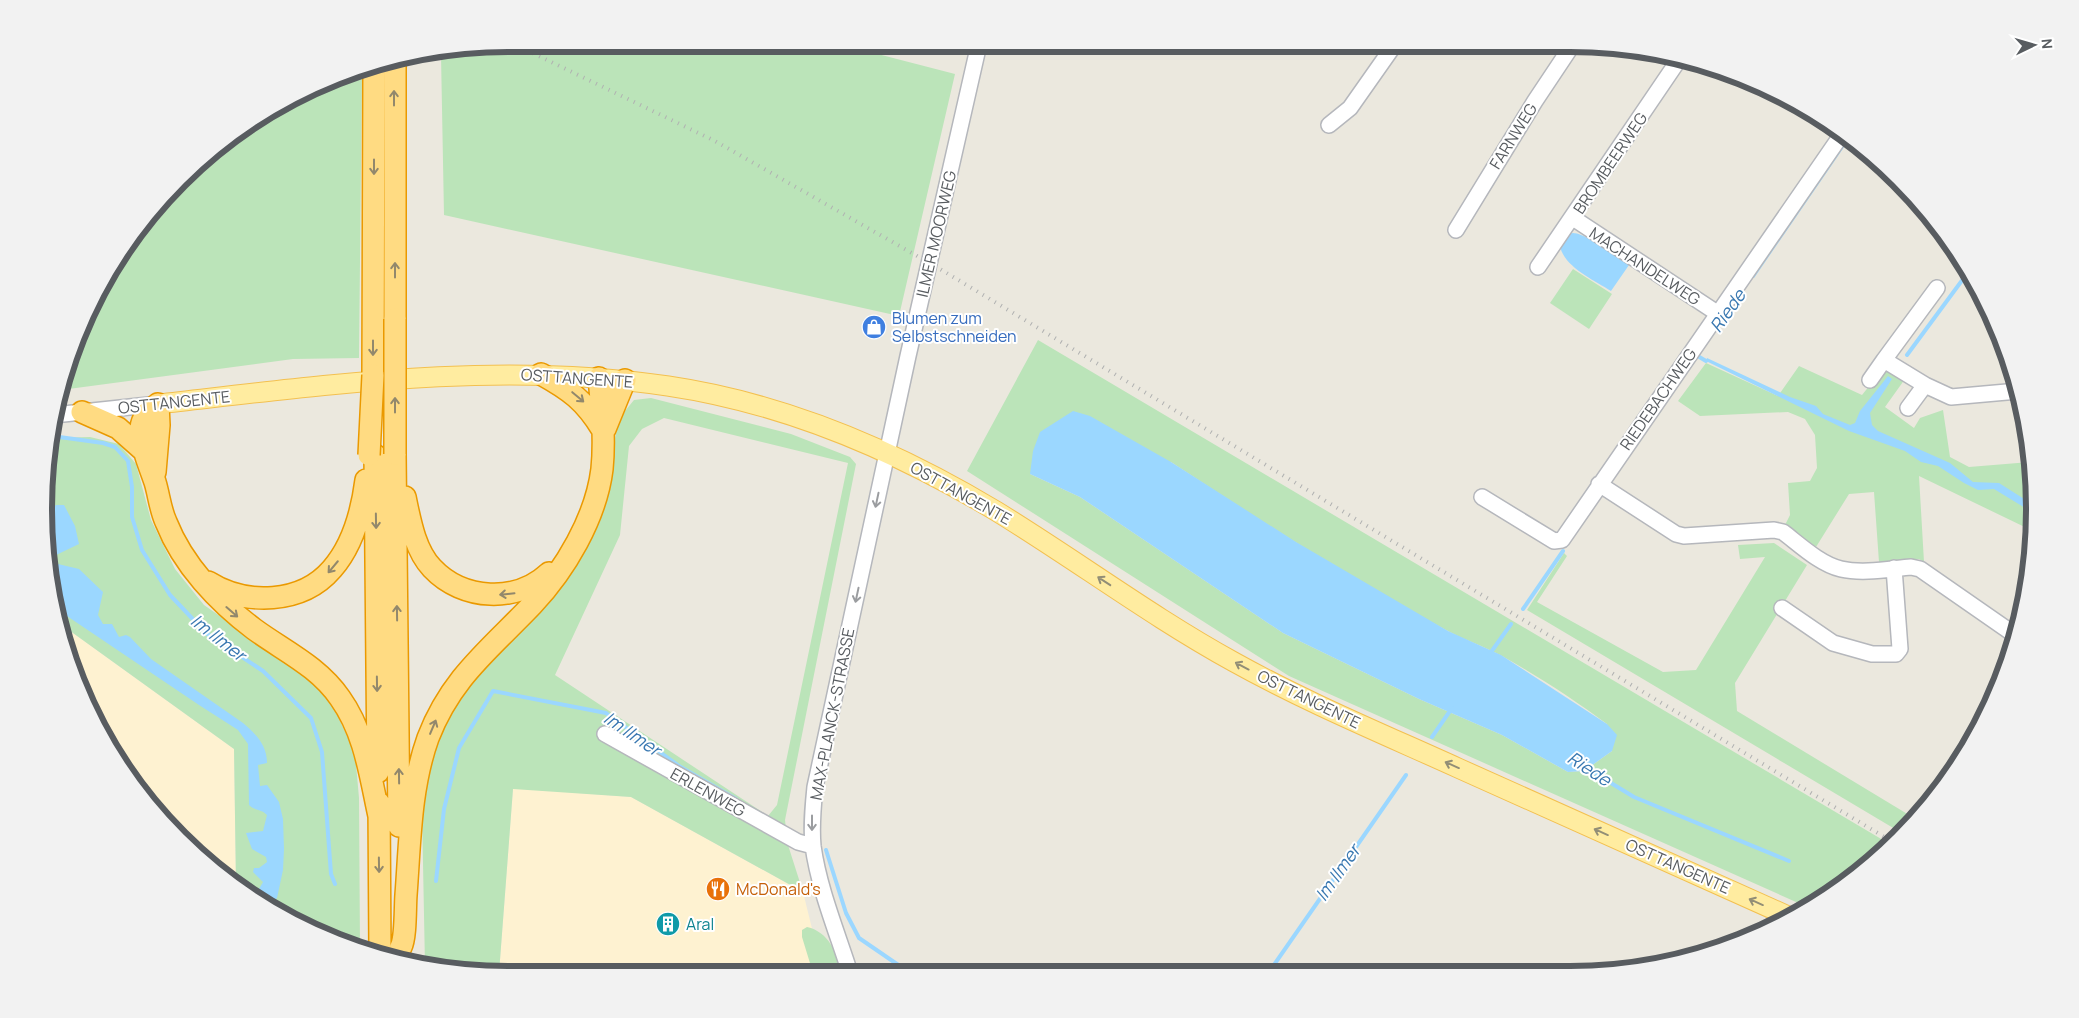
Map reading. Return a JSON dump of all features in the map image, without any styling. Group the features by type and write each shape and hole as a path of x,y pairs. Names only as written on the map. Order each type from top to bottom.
{"highway":[{"path":"380,947 380,455 395,319 395,67"},
{"path":"374,73 373,375 380,455 401,952"},
{"path":"541,374 579,397 591,410 604,432"},
{"path":"401,952 413,804 421,759 440,711 458,681 479,656 533,604 556,576 573,547 596,497 602,470 604,432 599,378"},
{"path":"604,432 625,380"},
{"path":"158,404 146,414 141,424 144,451 171,536 199,576 223,604 238,617 306,662 324,678 340,698 355,724 366,754 379,816"},
{"path":"155,483 159,425 158,404"},
{"path":"82,412 118,428 144,451"},
{"path":"380,455 424,556 432,568 446,580 481,594 516,593 540,581 573,547"},
{"path":"199,576 227,591 253,598 284,596 298,592 321,579 332,570 352,536 358,520 364,492 380,455"}],"main road":[{"name":"OSTTANGENTE","path":"158,404 445,375 541,374 625,380 670,386 750,404 816,425 887,454 950,485 995,511 1174,626 1276,685 1781,913"}],"street":[{"name":"ILMER MOORWEG","path":"887,454 977,52"},
{"path":"1328,125 1350,108 1390,52"},
{"name":"FARNWEG","path":"1456,230 1535,101 1569,52"},
{"name":"BROMBEERWEG","path":"1538,266 1573,218 1675,65"},
{"name":"RIEDEBACHWEG","path":"1482,497 1554,541 1562,540 1838,140"},
{"name":"MACHANDELWEG","path":"1573,218 1717,313"},
{"path":"1870,380 1937,288"},
{"path":"1884,360 1925,385 1951,397 2011,392"},
{"path":"1908,408 1925,385"},
{"name":"OSTTANGENTE","path":"62,414 158,404"},
{"name":"MAX-PLANCK-STRASSE","path":"848,966 821,880 813,846 812,821 815,788 887,454"},
{"path":"1600,484 1676,534 1684,536 1774,530 1783,532 1828,564 1840,569 1850,571 1911,568 1928,573 2010,631"},
{"path":"1782,608 1833,644 1872,654 1896,654 1900,649 1894,568"},
{"name":"ERLENWEG","path":"605,734 798,842 813,846"}],"shaded area":[{"path":"69,630 234,749 236,875 186,832 129,763 87,684"},
{"path":"513,788 631,797 803,892 821,966 509,966 500,966"}],"green space":[{"path":"509,52 870,52 955,74 899,316 444,215 441,57"},
{"path":"362,77 359,358 293,359 69,389 87,334 129,255 186,186 255,129 307,100 334,87"},
{"path":"1573,269 1612,294 1589,329 1550,303"},
{"path":"1038,340 1884,840 1824,889 1799,903 1289,676 967,471","holes":["1171,462 1307,549 1411,611 1453,634 1502,656 1555,688 1607,724 1612,751 1584,771 1568,772 1502,735 1419,699 1283,633 1080,497 1030,474"]},
{"path":"1706,363 1778,396 1799,366 1862,395 1886,365 1905,379 1885,407 1914,428 1920,418 1943,410 1950,457 1969,467 2024,462 2026,528 1919,476 1924,562 1919,559 1879,562 1874,492 1849,494 1816,547 1785,525 1790,515 1788,483 1810,481 1817,468 1815,435 1805,419 1788,412 1700,416 1678,401"},
{"path":"651,398 791,434 850,457 856,464 785,820 788,845 803,892 631,797 513,789 500,966 449,962 425,958 422,812 426,765 444,716 601,502 617,429 625,411 634,400","holes":["664,418 848,463 777,805 768,816 555,675 620,535 629,446 642,429"]},
{"path":"90,437 119,444 136,464 151,520 175,569 204,605 309,678 334,708 355,753 359,798 360,940 334,931 307,918 255,889 236,875 234,749 69,630 61,598 53,539 53,479 58,438"},
{"path":"1774,543 1807,565 1735,683 1737,711 1909,815 1895,829 1527,610 1564,553 1567,556 1537,602 1663,672 1696,670 1765,557 1740,559 1738,545"},
{"path":"807,927 821,933 831,944 840,966 811,966 802,937 802,930"}],"water":[{"path":"1573,233 1593,241 1629,265 1611,291 1573,267 1563,254 1560,246 1568,234"},
{"path":"1707,358 1790,397 1816,406 1823,414 1850,425 1855,423 1860,411 1888,376 1892,379 1870,413 1872,425 1878,431 1950,463 1973,482 1999,483 2026,500 2026,509 1994,489 1978,490 1938,466 1921,462 1905,451 1849,431 1706,361"},
{"path":"1073,411 1090,416 1171,462 1296,542 1448,631 1501,655 1607,724 1617,735 1612,751 1584,771 1568,772 1502,735 1419,699 1283,633 1080,497 1030,474 1033,451 1040,432"},
{"path":"64,505 75,526 79,544 55,556 53,539 52,506"},
{"path":"55,558 58,564 79,569 103,592 98,615 103,624 112,624 119,637 126,635 130,637 151,659 243,723 263,745 267,763 258,765 260,786 267,785 279,802 283,819 283,870 277,898 274,900 258,891 263,882 253,872 254,868 259,868 267,862 266,857 252,849 246,833 263,831 267,815 249,805 248,744 238,730 65,615"}],"waterway":[{"name":"Riede","path":"1753,276 1843,145"},
{"path":"1907,355 1963,278"},
{"path":"1696,355 1706,361"},
{"name":"Im Ilmer","path":"58,437 103,443 115,447 128,461 132,487 132,517 142,550 170,595 206,633 263,671 311,718 322,752 331,874 335,884"},
{"name":"Riede","path":"1523,609 1563,551"},
{"name":"Riede","path":"1489,655 1511,624"},
{"name":"Im Ilmer","path":"436,881 444,809 459,748 493,691 606,713 679,766 736,799"},
{"name":"Im Ilmer","path":"1432,737 1452,708"},
{"name":"Riede","path":"1583,766 1634,797 1789,861"},
{"name":"Im Ilmer","path":"1273,966 1406,775"},
{"name":"Im Ilmer","path":"826,850 846,913 859,938 900,966"}],"railway":[{"path":"531,52 715,141 940,269 1886,838"}],"place":[{"name":"Blumen zum Selbstschneiden","path":"874,327"},
{"name":"McDonald's","path":"718,889"},
{"name":"Aral","path":"668,924"}]}
